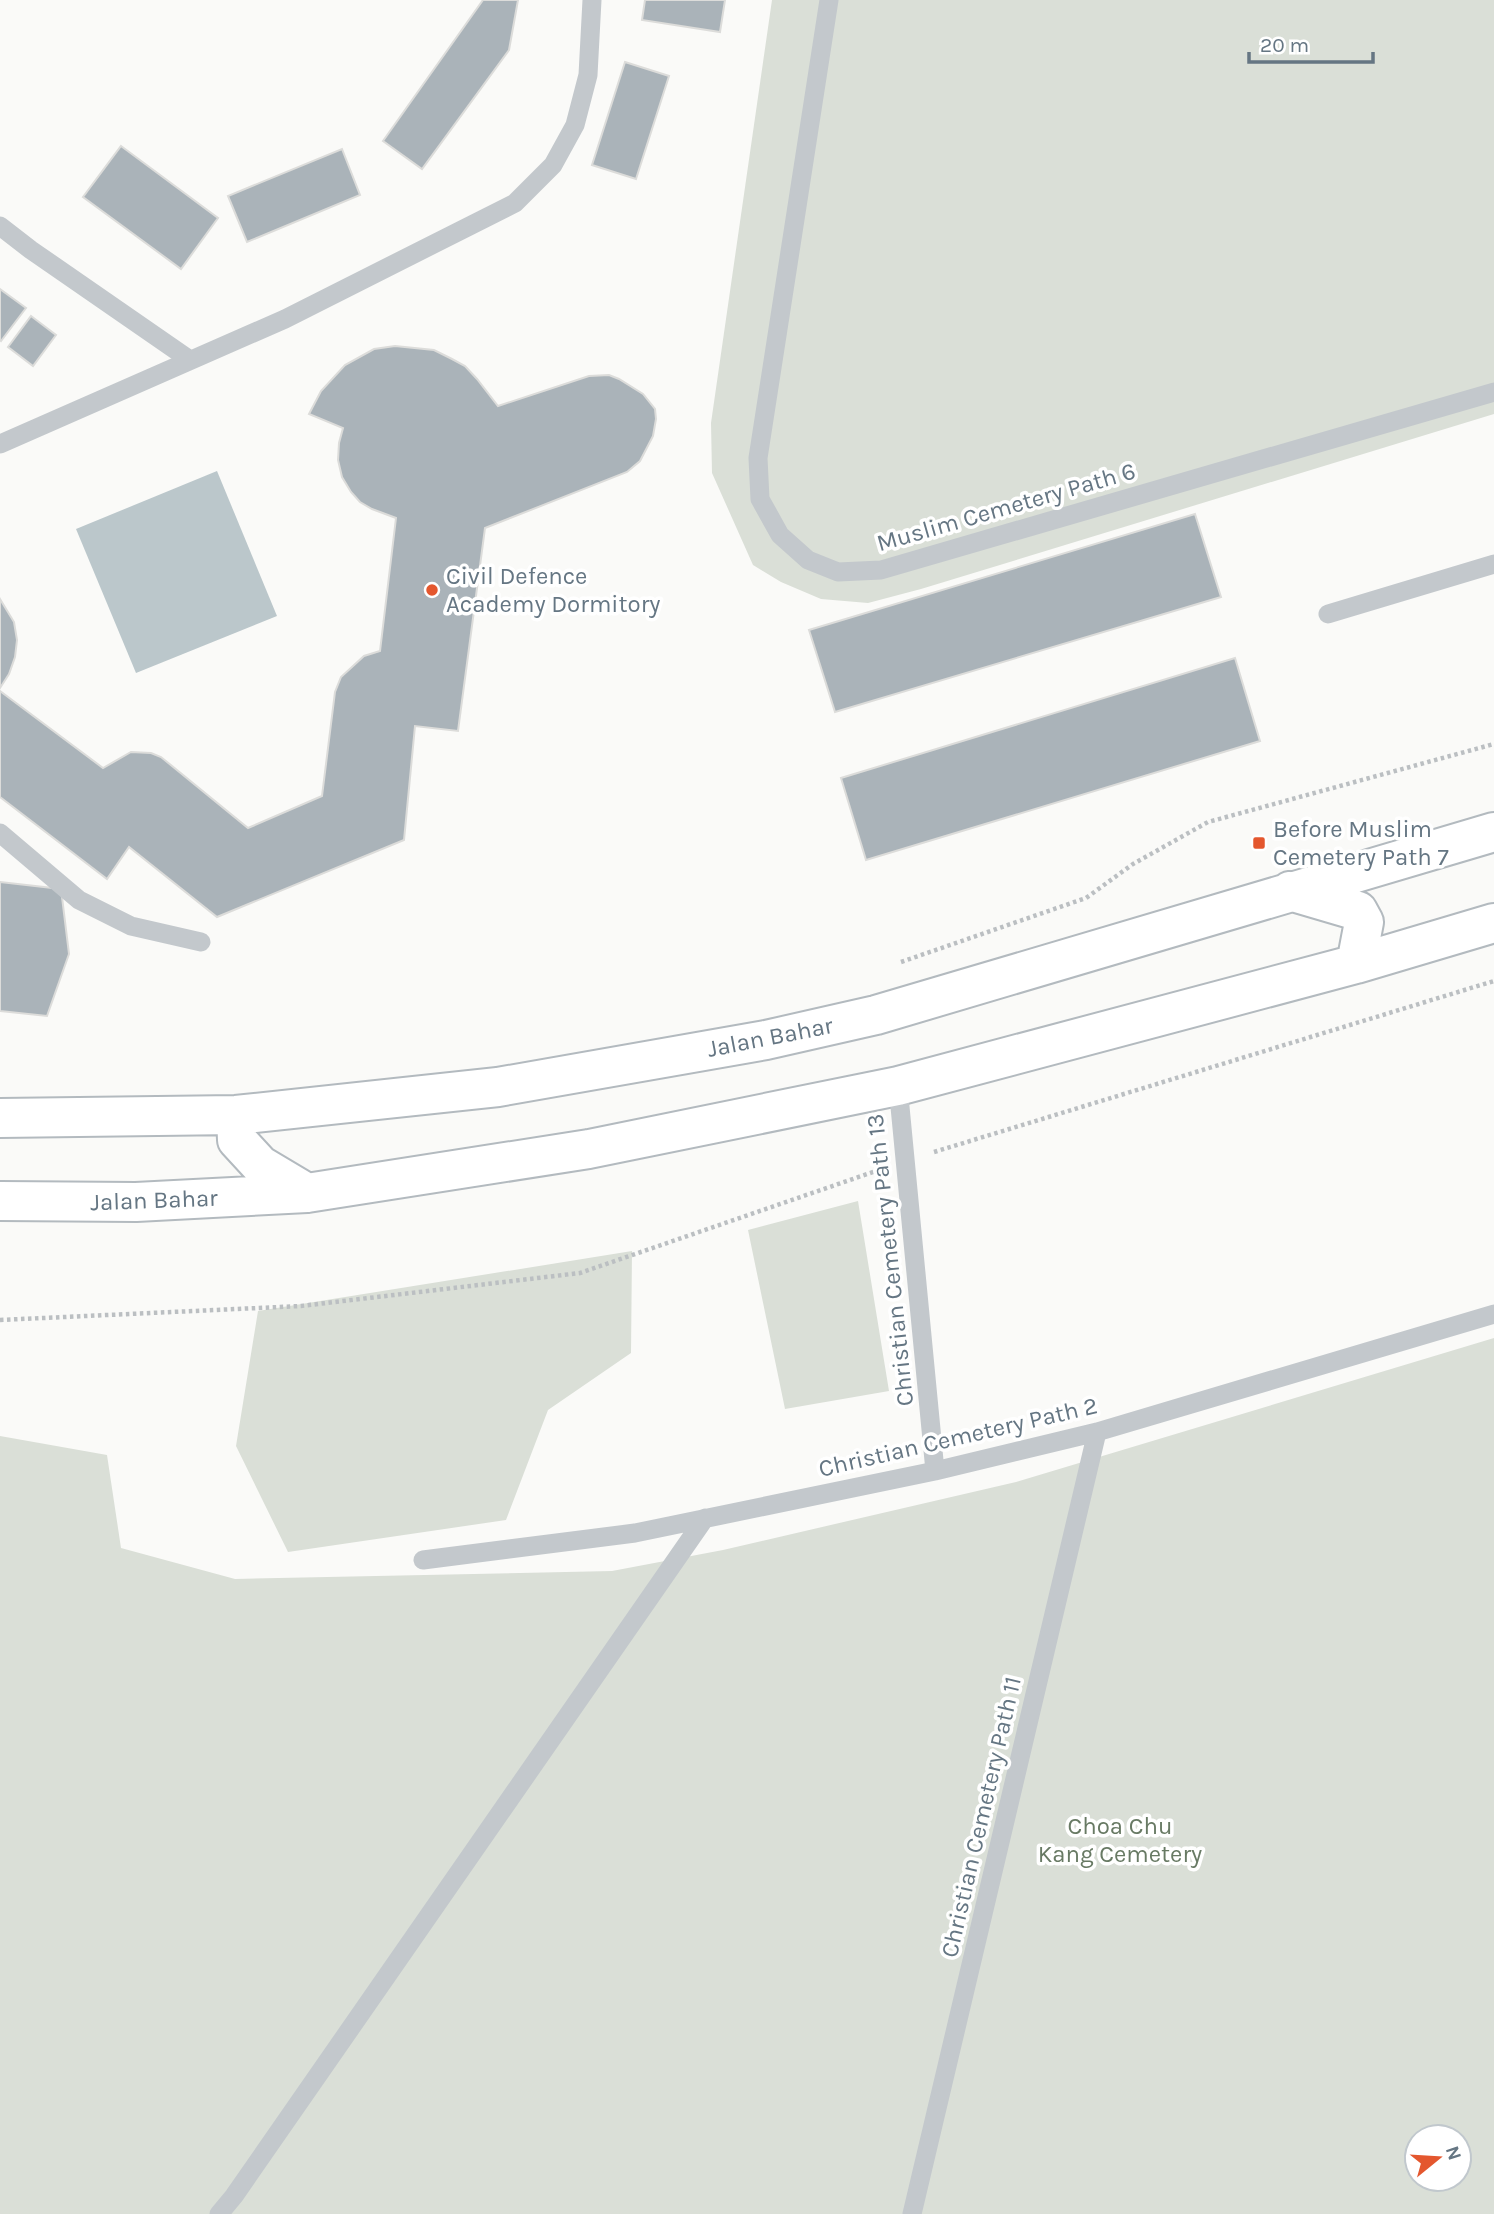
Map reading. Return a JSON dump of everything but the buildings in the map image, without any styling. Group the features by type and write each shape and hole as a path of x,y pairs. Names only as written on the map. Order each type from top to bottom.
{"main road":[{"name":"Jalan Bahar","path":"0,1118 236,1115 498,1087 766,1040 876,1015 1494,832"},
{"path":"1290,891 1357,911 1364,922 1356,964"},
{"name":"Jalan Bahar","path":"0,1201 136,1202 307,1193 589,1149 898,1086 1356,964 1494,923"},
{"path":"236,1115 237,1140 260,1165 307,1193"}],"lane":[{"path":"0,444 285,319 515,203 553,165 575,125 588,75 592,0"},
{"name":"Muslim Cemetery Path 6","path":"829,0 758,458 760,499 780,535 808,560 838,572 881,570 1494,392"},
{"path":"0,226 190,360"},
{"path":"1328,614 1494,564"},
{"path":"0,833 79,900 131,926 201,942"},
{"name":"Christian Cemetery Path 13","path":"898,1086 935,1471"},
{"name":"Christian Cemetery Path 2","path":"423,1560 635,1533 935,1471 1097,1432 1494,1314"},
{"name":"Christian Cemetery Path 11","path":"912,2214 1097,1432"},
{"path":"219,2214 705,1518"}],"path":[{"path":"892,965 1086,898 1133,864 1208,822 1494,744"},
{"path":"0,1320 301,1307"}],"green space":[{"path":"772,0 1494,0 1494,414 868,603 821,599 781,582 753,565 712,473 711,423"},
{"path":"858,1201 889,1391 785,1409 748,1230"},
{"path":"632,1251 631,1353 548,1410 506,1520 288,1552 236,1446 258,1311"},
{"name":"Choa Chu Kang Cemetery","path":"1494,1338 1494,2214 0,2214 0,1436 107,1455 121,1548 235,1579 612,1571 723,1550 1016,1482"}],"shaded area":[{"path":"217,471 277,616 136,673 76,529"}],"place":[{"name":"Civil Defence Academy Dormitory","path":"432,590"},
{"name":"Before Muslim Cemetery Path 7","path":"1259,843"}]}
